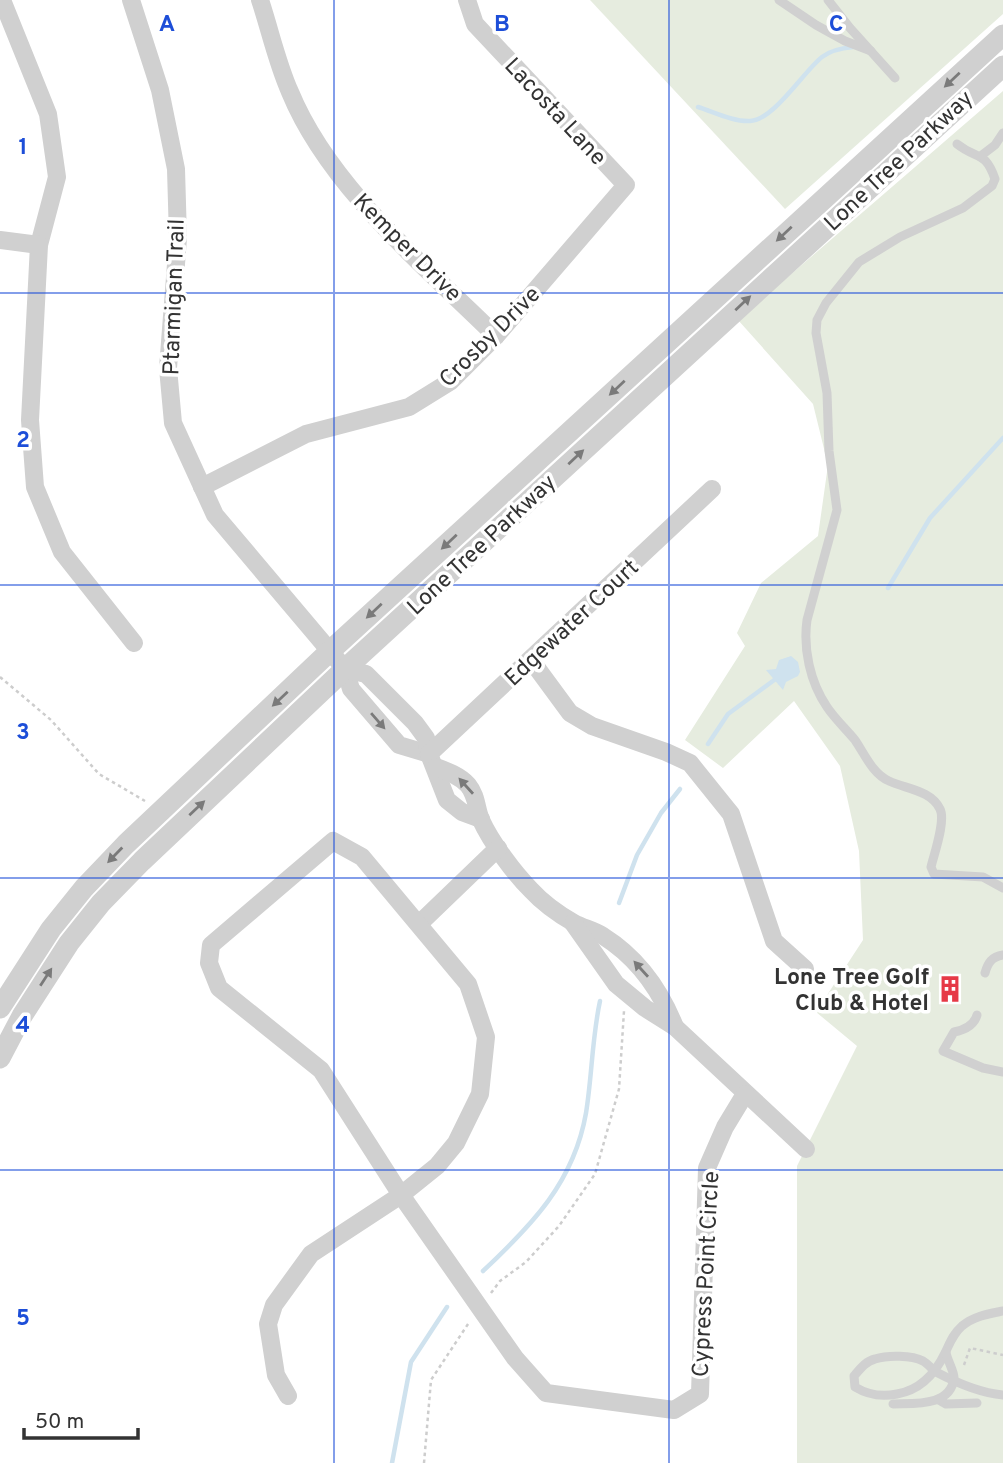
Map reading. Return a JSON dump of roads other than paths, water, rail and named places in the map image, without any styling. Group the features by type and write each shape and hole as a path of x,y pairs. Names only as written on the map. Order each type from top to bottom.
{"street":[{"path":"2,0 48,114 57,177 39,245 30,420 35,486 62,552 134,642"},
{"name":"Ptarmigan Trail","path":"131,0 160,90 176,169 178,238 168,368 173,423 215,515 345,669"},
{"name":"Kemper Drive","path":"260,0 290,93 316,140 359,201 496,336"},
{"name":"Lacosta Lane","path":"467,0 475,24 626,186"},
{"name":"Lone Tree Parkway","path":"0,1008 26,964 84,888 126,844 329,652 1003,35"},
{"name":"Lone Tree Parkway","path":"0,1058 46,977 102,903 152,851 345,669 1003,66"},
{"name":"Crosby Drive","path":"202,486 306,434 409,407 451,381 496,336 626,186"},
{"path":"0,240 39,245"},
{"name":"Edgewater Court","path":"432,760 531,660 712,489"},
{"path":"531,660 570,713 592,726 690,763 731,814 774,941 806,970"},
{"path":"345,669 351,689 399,745 432,760 467,784 476,799 481,819 498,848 531,891 573,923 602,935 629,956 646,974 664,999 675,1027"},
{"path":"345,669 366,674 426,738 447,800 462,812 481,819"},
{"name":"Cypress Point Circle","path":"401,1195 437,1166 456,1143 480,1094 486,1037 468,984 362,857 333,842 211,945 209,963 219,988 321,1070 401,1195 515,1358 546,1393 674,1410 700,1394 707,1168 725,1127 745,1094"},
{"path":"419,924 498,848"},
{"path":"573,923 609,974 624,990 645,1008 675,1027 806,1149"},
{"path":"288,1396 276,1375 268,1324 274,1305 311,1254 401,1195"}],"lane":[{"path":"779,0 816,25 871,51"},
{"path":"828,0 895,78"},
{"path":"1003,133 988,154 995,179 992,187 963,208 900,237 859,262 826,303 817,320 817,343 827,393 829,451 837,510 807,620 805,638 820,696 871,765 888,781 918,791 932,799 940,809 942,819 931,867 934,874 981,877 1003,888"},
{"path":"957,144 967,152 982,155 990,166"},
{"path":"982,155 991,149"},
{"path":"981,877 984,872 1003,881"},
{"path":"985,972 987,964 995,957 1003,955"},
{"path":"977,1015 975,1022 964,1030 954,1032 943,1051 983,1068 1003,1072"},
{"path":"1003,1311 981,1315 962,1326 951,1338 934,1371 912,1391 892,1395 864,1393 855,1387 854,1376 864,1364 874,1359 912,1358 924,1361 934,1371 956,1381 987,1393 1003,1395"},
{"path":"946,1352 956,1381"},
{"path":"893,1404 925,1403 939,1399 956,1381"},
{"path":"939,1399 946,1404 977,1403"}],"water":[{"path":"791,656 798,662 800,672 786,682 783,690 766,670 776,669 779,660"}],"waterway":[{"path":"698,107 737,120 759,119 779,104 822,57 853,47"},
{"path":"888,588 930,518 1003,438"},
{"path":"708,744 728,714 777,678"},
{"path":"619,903 637,855 661,813 680,789"},
{"path":"483,1271 534,1219 561,1181 572,1160 586,1113 600,1001"},
{"path":"392,1463 411,1362 447,1307"}],"place":[{"name":"Lone Tree Golf Club & Hotel","path":"950,989"}]}
